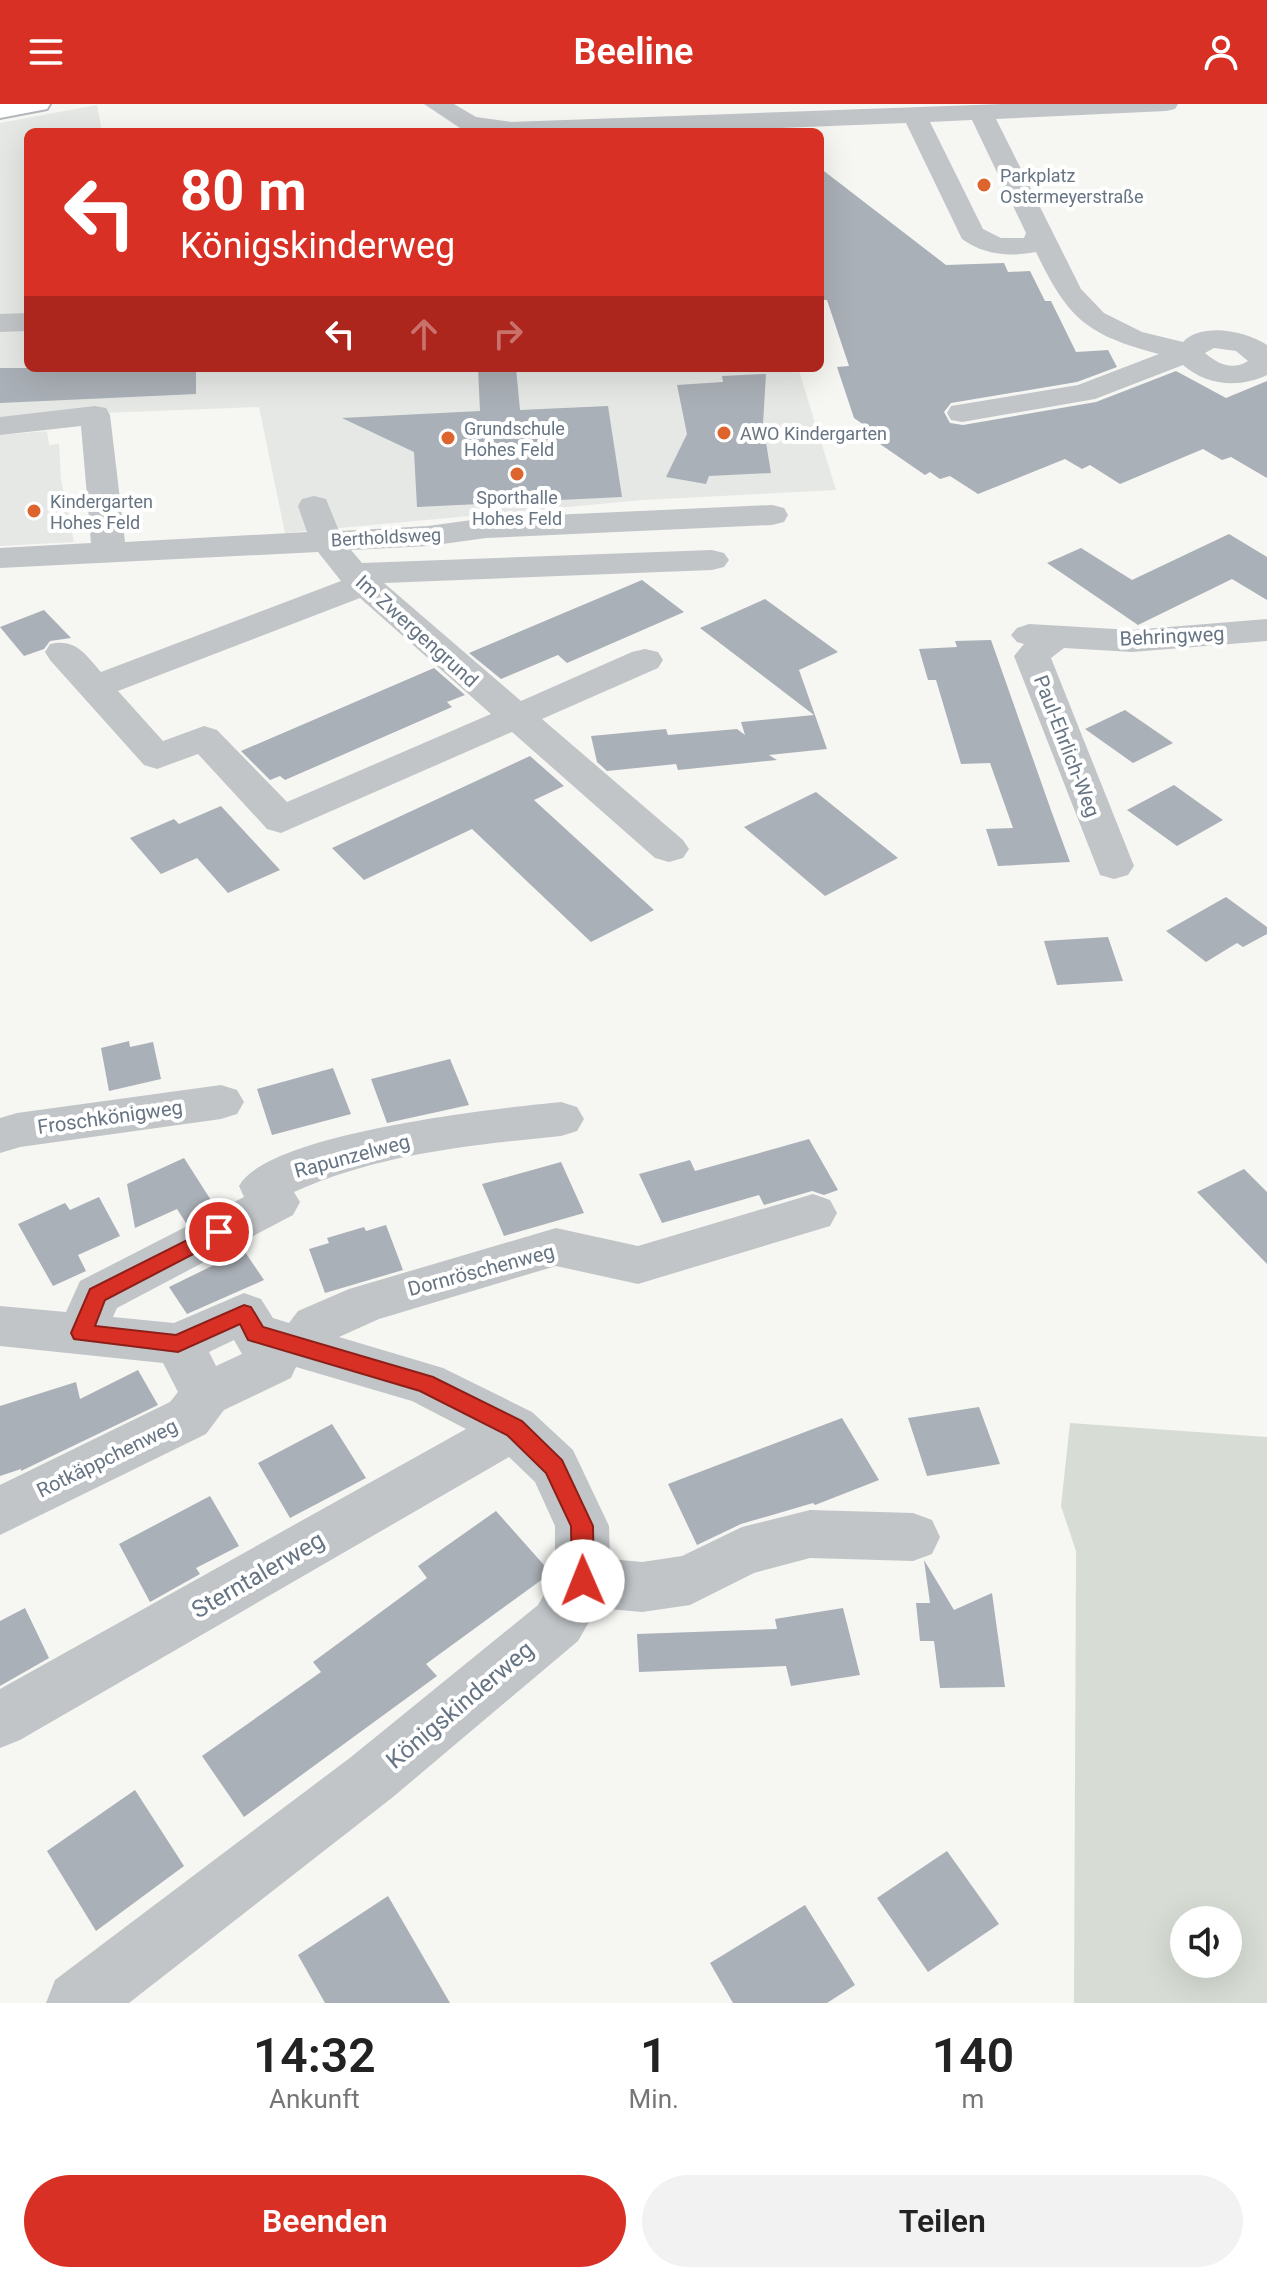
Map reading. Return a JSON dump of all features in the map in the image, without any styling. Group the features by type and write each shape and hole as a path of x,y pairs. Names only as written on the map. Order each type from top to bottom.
{"main road":[{"path":"0,111 38,104"}],"street":[{"path":"436,104 469,123 493,128"},
{"path":"622,128 745,127 1166,104"},
{"path":"962,413 1084,393 1189,353 1132,338 1094,319 1069,292 981,113"},
{"path":"915,116 972,233 985,244 1014,248 1034,244 1041,231"},
{"path":"0,323 24,322"},
{"path":"0,426 95,415 109,553"},
{"name":"Im Zwergengrund","path":"314,506 326,540 359,579 669,849"},
{"name":"Bertholdsweg","path":"0,558 428,536 486,528 772,515"},
{"path":"94,687 359,579 712,560"},
{"name":"Behringweg","path":"1042,635 1132,641 1267,630"},
{"name":"Paul-Ehrlich-Weg","path":"1042,635 1032,656 1114,866"},
{"path":"63,652 157,757 204,738 281,820 645,660"},
{"name":"Froschkönigweg","path":"0,1136 17,1130 221,1102"},
{"name":"Rapunzelweg","path":"82,1333 97,1295 276,1202 262,1186 298,1168 456,1129 561,1119"},
{"name":"Dornröschenweg","path":"278,1340 366,1303 556,1247 638,1265 813,1213"},
{"path":"0,1326 178,1344 244,1313 278,1340 425,1383 514,1428 554,1466 582,1526 583,1581 642,1587 690,1580 742,1552 810,1534 913,1537"},
{"path":"178,1344 206,1395 273,1363 278,1340"},
{"name":"Rotkäppchenweg","path":"0,1511 188,1418 206,1395"},
{"name":"Sterntalerweg","path":"0,1720 514,1428"},
{"name":"Königskinderweg","path":"78,2003 372,1777 558,1623 583,1581"}],"shaded area":[{"path":"97,105 101,128 24,128 24,372 799,372 836,490 643,500 285,533 259,407 0,417 0,123"},
{"name":"Kindergarten Hohes Feld","path":"47,431 49,445 59,444 61,479 74,542 0,546 0,435"},
{"path":"1070,1423 1267,1437 1267,2003 1074,2003 1076,1551 1061,1506"}],"building":[{"path":"824,171 946,265 1004,263 1008,272 1030,271 1045,301 1051,301 1076,352 1108,350 1117,367 1077,382 951,403 944,412 950,423 963,425 1096,402 1176,371 1226,398 1267,381 1267,478 1231,457 1222,460 1203,449 1120,484 1090,465 1082,469 1065,459 978,494 950,476 940,479 930,472 925,475 880,444 888,442 854,418 837,367 849,366 827,300 824,300"},
{"path":"0,368 24,368 24,372 196,372 196,394 0,403"},
{"name":"Sporthalle Hohes Feld","path":"478,372 516,372 520,410 608,406 622,497 417,507 414,452 342,418 480,411"},
{"path":"766,374 763,424 771,473 709,476 706,484 666,477 687,434 677,385 723,382 722,376"},
{"path":"1229,534 1267,557 1267,600 1232,579 1138,625 1047,563 1081,548 1132,580"},
{"path":"642,580 684,612 567,663 558,655 501,679 469,653"},
{"path":"765,599 838,652 799,670 827,749 769,755 777,760 678,770 676,764 607,771 597,762 591,736 666,729 668,735 737,729 745,735 741,722 814,715 700,628"},
{"path":"44,610 71,638 50,641 44,649 24,656 0,627"},
{"path":"991,640 1070,862 998,866 986,829 1013,828 990,763 961,764 936,680 928,680 919,649 957,647 955,641"},
{"path":"434,668 465,695 447,702 452,707 285,780 280,776 270,780 241,751"},
{"path":"1125,710 1173,743 1133,763 1085,729"},
{"path":"530,756 564,786 534,800 654,910 591,942 472,829 364,880 332,848"},
{"path":"1174,785 1223,820 1177,846 1127,810"},
{"path":"816,792 898,858 825,896 744,827"},
{"path":"221,806 280,870 228,893 197,858 161,874 130,838 174,819 179,824"},
{"path":"1226,897 1267,927 1267,934 1243,947 1237,943 1206,962 1166,931"},
{"path":"1108,937 1123,981 1057,985 1044,941"},
{"path":"129,1041 130,1047 153,1042 161,1079 109,1091 101,1048"},
{"path":"450,1059 469,1105 387,1123 371,1079"},
{"path":"333,1068 351,1114 272,1135 257,1089"},
{"path":"809,1139 838,1190 824,1195 812,1191 764,1205 759,1195 662,1223 639,1174 690,1160 695,1171"},
{"path":"184,1158 216,1208 186,1223 177,1209 135,1228 127,1184"},
{"path":"561,1162 584,1213 504,1236 482,1184"},
{"path":"1244,1169 1267,1192 1267,1264 1197,1192"},
{"path":"99,1197 120,1236 78,1255 86,1271 53,1286 18,1224 65,1203 70,1210"},
{"path":"386,1225 403,1270 325,1293 309,1249 329,1243 327,1238 364,1227 366,1231"},
{"path":"241,1246 264,1280 187,1314 169,1287 212,1266 210,1262"},
{"path":"138,1370 158,1405 21,1471 0,1476 0,1406 76,1382 80,1399"},
{"path":"979,1407 1000,1464 927,1476 908,1418"},
{"path":"842,1418 879,1480 815,1505 813,1503 741,1524 697,1545 668,1484"},
{"path":"332,1424 366,1478 290,1518 258,1463"},
{"path":"210,1496 239,1546 196,1568 200,1574 150,1602 119,1544"},
{"path":"496,1511 551,1573 426,1664 437,1676 244,1817 202,1756 321,1672 313,1662 427,1578 418,1566"},
{"path":"924,1560 954,1610 992,1593 1005,1687 940,1688 934,1641 920,1641 916,1603 930,1603"},
{"path":"25,1608 49,1658 0,1686 0,1621"},
{"path":"843,1608 860,1675 791,1686 786,1666 639,1672 637,1634 777,1629 775,1619"},
{"path":"135,1790 184,1866 96,1931 47,1851"},
{"path":"947,1851 999,1924 928,1972 877,1898"},
{"path":"388,1896 450,2003 325,2003 298,1955"},
{"path":"805,1905 855,1985 827,2003 733,2003 710,1963"}],"place":[{"name":"Parkplatz Ostermeyerstraße","path":"984,185"},
{"name":"AWO Kindergarten","path":"724,433"},
{"name":"Grundschule Hohes Feld","path":"448,438"},
{"name":"Sporthalle Hohes Feld","path":"517,474"},
{"name":"Kindergarten Hohes Feld","path":"34,511"}],"route":[{"path":"219,1232 97,1295 82,1333 178,1344 244,1313 256,1334 425,1383 514,1428 554,1466 582,1526 583,1581"}]}
